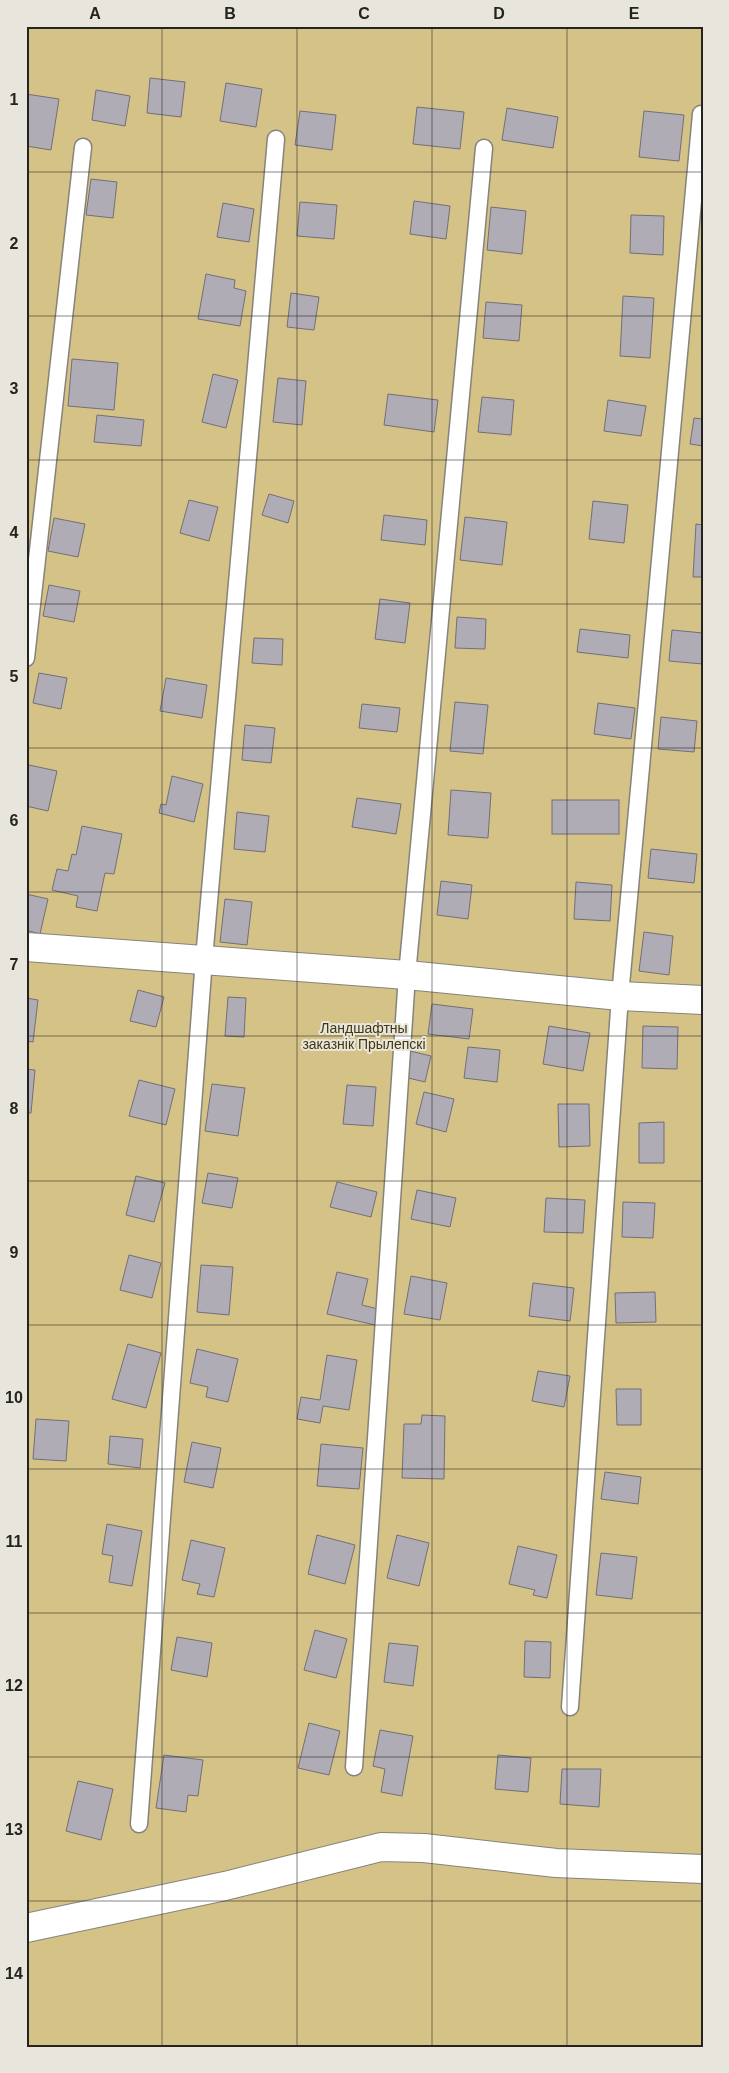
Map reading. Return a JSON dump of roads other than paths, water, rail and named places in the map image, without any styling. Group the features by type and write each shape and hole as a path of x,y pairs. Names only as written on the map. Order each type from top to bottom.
{"street":[{"path":"26,946 407,975 620,996 703,1000"},
{"path":"26,1928 225,1886 382,1847 424,1848 556,1863 703,1869"}],"lane":[{"path":"570,1707 620,996 701,114"},
{"path":"139,1824 204,959 276,138"},
{"path":"26,658 83,147"},
{"path":"354,1767 407,975 484,148"}],"park label":[{"name":"Ландшафтны заказнік Прылепскі","path":"364,1036"}]}
